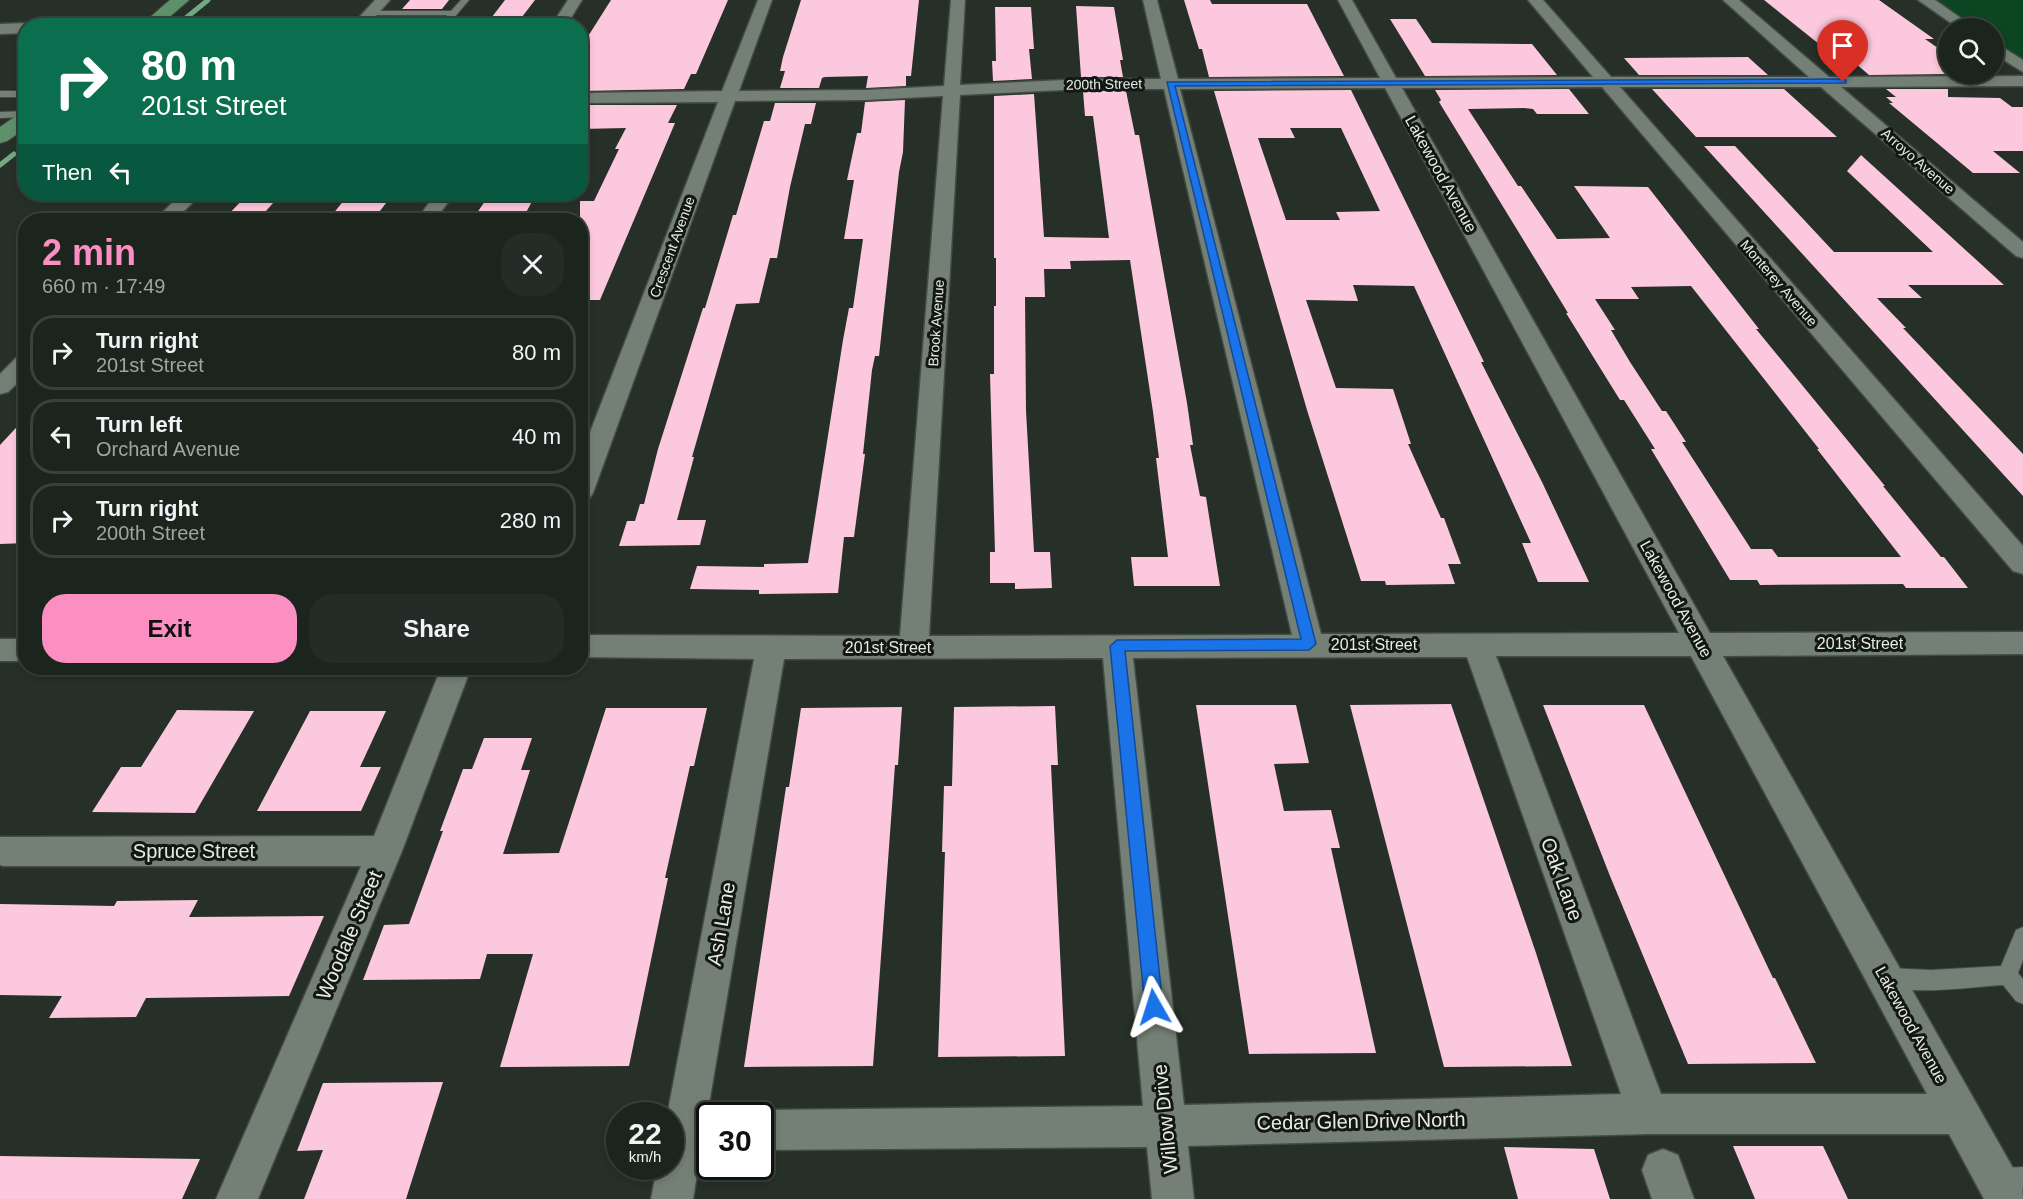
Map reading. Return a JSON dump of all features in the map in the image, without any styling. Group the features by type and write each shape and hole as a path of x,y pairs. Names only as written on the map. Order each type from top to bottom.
{"main road":[{"path":"158,18 181,0"},
{"path":"0,137 18,122"}],"street":[{"path":"365,18 383,0"},
{"path":"563,18 575,0"},
{"name":"Crescent Avenue","path":"588,472 765,0"},
{"name":"Brook Avenue","path":"914,647 958,0"},
{"path":"1150,0 1309,644"},
{"name":"Lakewood Avenue","path":"1345,0 1960,1114 2009,1185"},
{"name":"Monterey Avenue","path":"1535,0 2023,564"},
{"name":"Arroyo Avenue","path":"1730,0 2023,252"},
{"path":"1925,0 1952,18"},
{"path":"0,29 18,28"},
{"path":"2004,54 2023,67"},
{"name":"200th Street","path":"588,98 866,95 1044,85 1170,83 1606,84 2023,81"},
{"path":"172,213 184,201"},
{"path":"0,387 18,369"},
{"name":"201st Street","path":"588,646 771,648 1309,644 2023,643"},
{"name":"Oak Lane","path":"1477,644 1648,1114"},
{"name":"Willow Drive","path":"1117,646 1173,1199"},
{"name":"Ash Lane","path":"701,1102 771,648"},
{"path":"0,650 18,650"},
{"name":"Woodale Street","path":"237,1199 385,852 453,675"},
{"name":"Spruce Street","path":"3,851 385,852"},
{"name":"Cedar Glen Drive North","path":"774,1130 1166,1126 1648,1114 1960,1114"},
{"name":"Ash Lane","path":"672,1199 696,1133"}],"lane":[{"path":"449,18 465,0"},
{"path":"370,13 454,13"},
{"path":"0,94 18,94"},
{"path":"0,115 18,116"},
{"path":"2007,975 2023,936"},
{"path":"1885,977 1931,981 2007,975"},
{"path":"2007,975 2023,994"}],"green space":[{"path":"1935,0 2023,0 2023,59 2004,46 2004,18 1963,18"}],"building":[{"path":"410,0 449,0 442,9 402,9"},
{"path":"505,0 535,0 521,18 491,18"},
{"path":"611,0 728,0 696,74 691,74 684,89 588,91 588,36"},
{"path":"801,0 919,0 911,76 906,76 906,86 866,88 868,76 825,77 822,78 819,88 780,88 785,71 780,71 783,57"},
{"path":"1184,0 1210,0 1212,4 1307,4 1344,76 1209,77 1202,49 1199,49"},
{"path":"1764,0 1879,0 1934,39 1925,39 1938,48 1938,74 1869,75 1838,48 1824,48"},
{"path":"1076,6 1114,7 1123,60 1120,60 1123,77 1081,77"},
{"path":"995,7 1031,7 1034,49 1029,49 1032,79 993,81 992,61 996,61"},
{"path":"394,17 434,17 433,18"},
{"path":"1390,19 1416,19 1432,43 1532,44 1557,75 1425,76"},
{"path":"1748,57 1768,75 1639,75 1624,58"},
{"path":"1569,89 1589,114 1537,114 1533,109 1524,108 1468,109 1518,186 1521,186 1557,239 1610,238 1574,186 1648,187 1759,329 1756,329 1968,588 1906,588 1903,584 1760,585 1757,580 1730,580 1651,449 1655,449 1624,400 1620,400 1566,313 1568,313 1439,102 1441,100 1435,90","holes":["1691,286 1819,449 1817,449 1901,557 1778,557 1772,549 1751,549 1682,442 1686,442 1666,411 1662,411 1630,362 1611,330 1615,330 1595,299 1639,299 1631,287"]},
{"path":"1652,89 1784,89 1837,137 1696,137"},
{"path":"1886,89 1948,89 1948,97 2000,98 2012,107 2023,107 2023,151 1993,151 2020,173 1973,173 1889,103 1893,103 1886,97 1896,97"},
{"path":"1351,90 1589,582 1538,582 1522,543 1531,543 1414,286 1353,285 1358,301 1306,300 1336,388 1393,389 1411,444 1408,444 1441,518 1444,518 1461,564 1448,564 1455,584 1386,585 1385,581 1361,581 1307,410 1214,91","holes":["1290,128 1341,128 1380,211 1336,212 1340,220 1286,220 1258,138 1295,138"]},
{"path":"1083,91 1126,91 1135,135 1139,135 1187,403 1193,445 1190,445 1200,496 1206,497 1220,586 1134,586 1131,557 1168,557 1156,458 1159,458 1130,260 1070,261 1071,269 1044,269 1045,297 1025,297 1026,411 1034,552 1050,552 1052,588 1015,589 1015,583 990,583 990,552 995,552 990,374 994,374 994,306 996,306 994,96 1034,94 1044,237 1109,238 1093,116 1085,116"},
{"path":"905,100 903,152 879,356 875,356 872,370 863,454 865,454 854,537 844,537 838,593 759,594 759,590 690,589 697,566 764,567 764,564 808,563 843,340 849,308 853,308 863,239 844,239 854,180 847,180 857,133 861,133 865,102"},
{"path":"775,103 816,103 811,124 805,124 777,258 770,258 759,303 736,304 692,457 694,457 677,520 706,520 700,545 619,546 627,521 635,521 640,504 644,504 658,449 733,215 736,215 764,121 770,121"},
{"path":"588,105 677,105 668,123 675,123 600,300 588,300 588,213 580,213 580,201 594,201 619,149 615,149 626,128 588,129"},
{"path":"1704,146 1735,146 1834,252 1933,252 1847,171 1861,155 2004,285 1908,285 1922,298 1877,298 2023,454 2023,496"},
{"path":"241,201 275,201 264,213 230,213"},
{"path":"343,201 388,201 378,213 334,213"},
{"path":"485,201 532,201 526,213 477,213"},
{"path":"18,426 18,543 0,544 0,445"},
{"path":"1451,704 1572,1066 1444,1067 1350,705"},
{"path":"1196,705 1296,705 1309,763 1274,764 1284,811 1331,810 1340,848 1331,848 1376,1053 1249,1054"},
{"path":"1543,705 1644,705 1773,978 1816,1063 1688,1064 1610,876"},
{"path":"1055,706 1058,765 1051,765 1065,1056 938,1057 945,852 942,852 944,786 952,786 954,707"},
{"path":"902,707 898,765 895,765 873,1066 744,1067 786,787 789,787 801,708"},
{"path":"606,708 707,708 694,766 690,766 665,878 668,878 629,1066 500,1067 533,954 487,954 480,979 363,980 384,925 409,924 463,769 472,769 484,738 532,738 521,770 530,770 503,854 559,853"},
{"path":"177,710 254,711 195,813 92,812 121,767 141,767"},
{"path":"310,711 386,711 360,767 381,767 361,811 257,811"},
{"path":"198,900 189,917 324,916 289,996 146,998 136,1017 49,1018 62,996 0,995 0,904 114,906 117,901"},
{"path":"443,1082 406,1199 304,1199 323,1150 297,1151 323,1083"},
{"path":"1733,1146 1823,1146 1848,1199 1755,1199"},
{"path":"1504,1147 1594,1149 1610,1199 1518,1199"},
{"path":"0,1156 200,1159 182,1199 0,1199"}],"waterway":[{"path":"186,18 208,0"},
{"path":"0,165 14,154"}],"route":[{"path":"1154,1007 1117,646 1309,644 1170,83 1843,82"}]}
